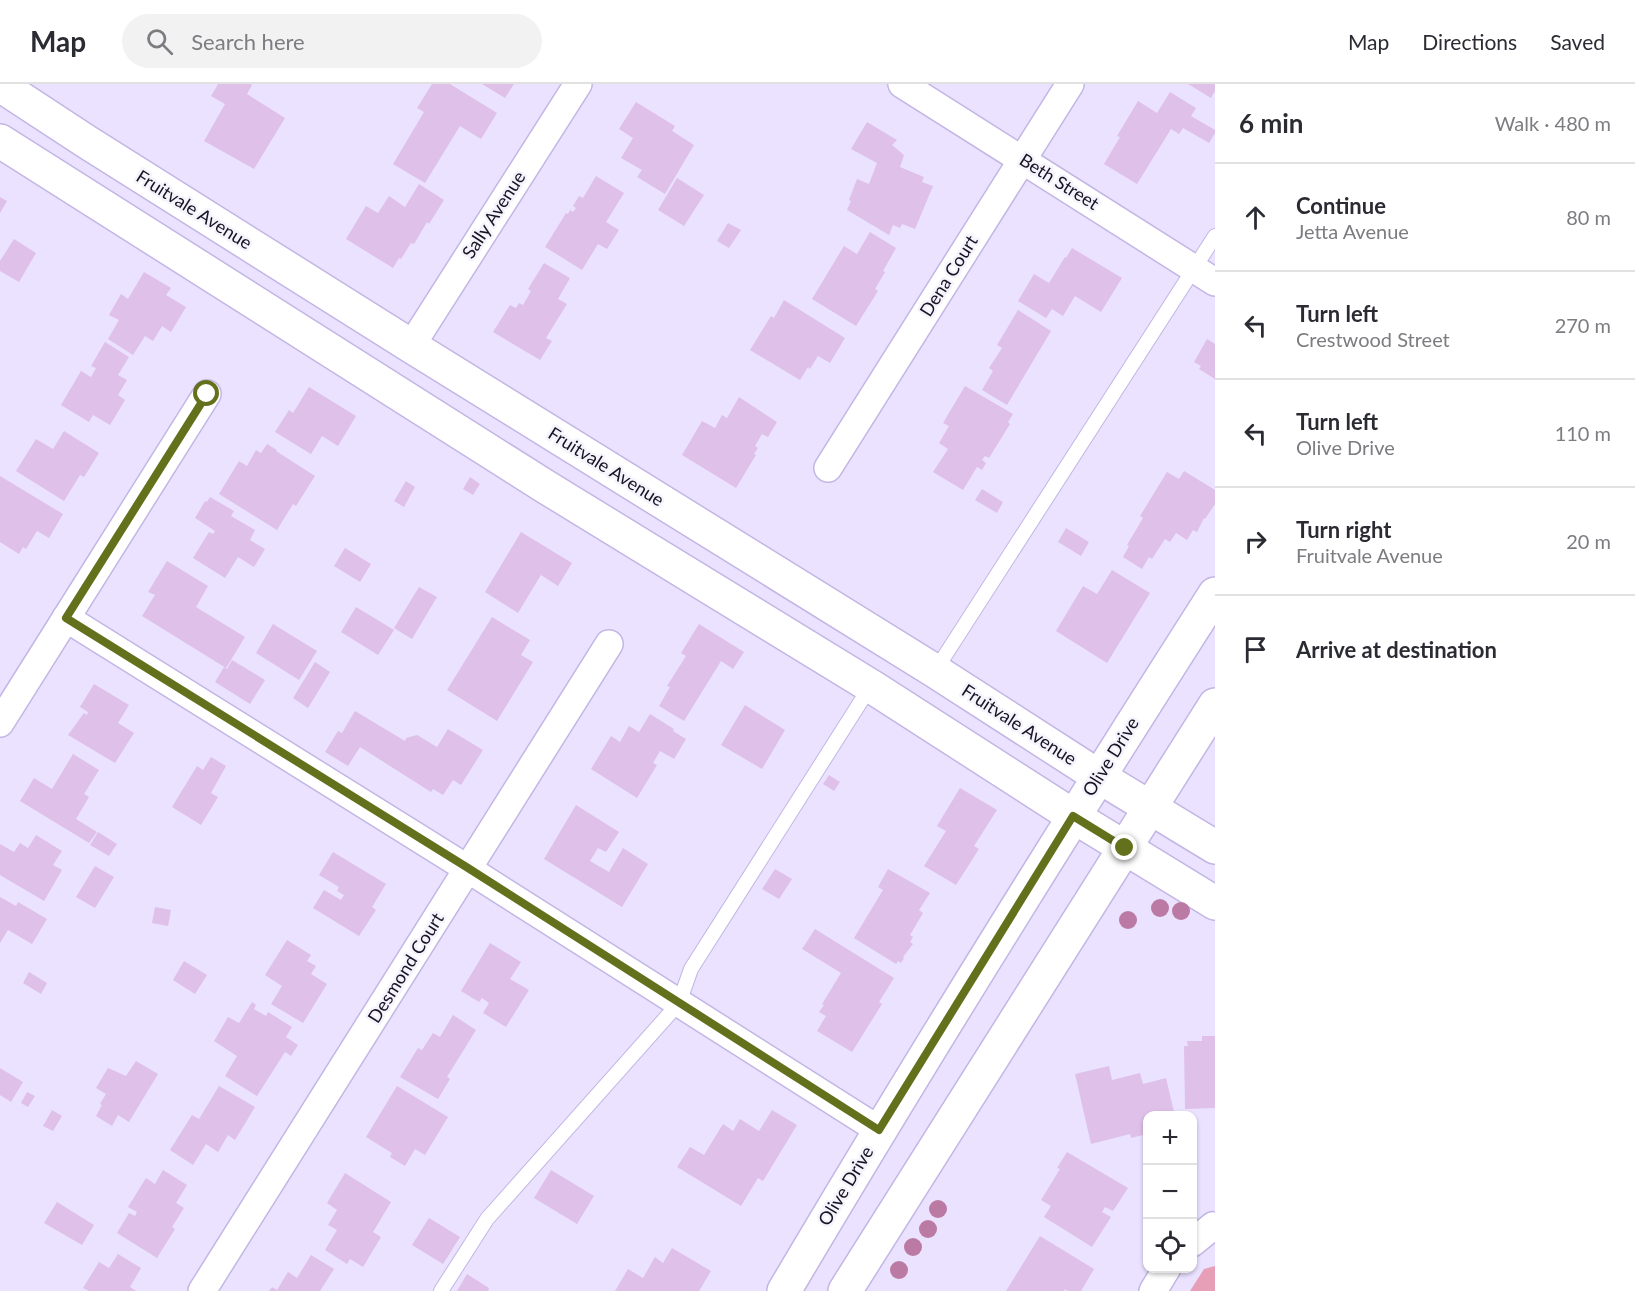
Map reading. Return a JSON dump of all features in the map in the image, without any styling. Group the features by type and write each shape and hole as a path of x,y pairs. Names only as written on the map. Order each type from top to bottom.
{"main road":[{"name":"Fruitvale Avenue","path":"0,85 411,346 935,671 1098,776 1215,846"},
{"path":"0,141 516,468 1215,903"},
{"name":"Olive Drive","path":"784,1291 879,1130 1073,816 1215,594"},
{"path":"846,1291 1215,705"}],"street":[{"name":"Sally Avenue","path":"411,346 578,84"},
{"name":"Beth Street","path":"902,84 1205,275"},
{"name":"Dena Court","path":"828,468 1070,84"},
{"path":"0,723 207,394"},
{"path":"66,618 468,868 879,1130"},
{"name":"Desmond Court","path":"202,1291 609,644"},
{"path":"1197,1239 1213,1226 1215,1227"},
{"path":"1153,1291 1164,1273"}],"lane":[{"path":"935,671 1205,275 1215,236"},
{"path":"441,1291 487,1219 679,1003 691,969 870,687"}],"shaded area":[{"path":"1215,1266 1215,1291 1190,1291 1204,1269"}],"building":[{"path":"218,84 252,85 247,94 285,118 254,169 204,141 225,104 211,96"},
{"path":"432,84 450,84 497,113 481,139 460,126 425,183 393,164 424,112 417,108"},
{"path":"482,84 514,84 505,98"},
{"path":"1188,84 1215,84 1215,91 1211,98"},
{"path":"1170,92 1196,108 1191,116 1215,130 1215,133 1209,143 1183,128 1179,134 1171,129 1137,184 1104,164 1120,137 1117,136 1138,101 1157,113"},
{"path":"636,102 675,126 672,131 694,145 665,194 637,177 642,170 621,158 633,138 619,129"},
{"path":"867,122 897,140 892,145 904,155 900,167 924,177 922,182 933,186 915,229 902,224 900,228 893,225 889,235 847,210 857,179 869,184 877,163 851,149"},
{"path":"596,176 624,193 606,222 619,230 607,249 598,244 582,270 545,247 566,213 568,214 570,210 573,212 576,208 573,206 579,196 583,198"},
{"path":"677,178 704,195 684,226 658,210"},
{"path":"419,184 444,200 414,244 411,243 393,268 346,239 366,206 378,213 389,196 405,207"},
{"path":"0,197 7,201 0,213"},
{"path":"728,223 741,230 729,248 717,241"},
{"path":"870,232 896,248 875,289 878,291 856,326 812,299 844,246 857,254"},
{"path":"14,239 36,253 19,282 0,271 0,261"},
{"path":"1072,248 1122,278 1101,312 1075,296 1063,316 1052,309 1046,318 1018,301 1034,274 1049,283"},
{"path":"544,263 570,278 558,299 567,304 546,338 552,341 540,360 493,332 510,305 516,308 519,303 523,305 531,291 528,289"},
{"path":"144,272 171,288 166,295 186,307 171,332 162,326 153,341 145,336 133,355 108,339 119,320 109,315 121,294 128,299"},
{"path":"784,300 845,338 830,363 818,356 800,380 750,350 771,316 774,318"},
{"path":"1018,310 1051,331 1007,405 982,390 993,371 989,368 1002,348 997,345"},
{"path":"1207,339 1215,344 1215,379 1199,369 1201,366 1194,362"},
{"path":"105,342 129,357 118,375 127,380 118,395 125,400 110,425 93,415 89,422 61,405 81,371 91,377 96,368 91,366"},
{"path":"965,386 1013,414 1008,422 1010,424 989,458 985,456 982,460 986,463 982,470 977,467 963,490 933,472 948,449 939,443 949,426 943,423"},
{"path":"309,387 356,416 338,446 322,436 311,454 275,432 289,410 293,413"},
{"path":"739,397 777,422 768,437 762,434 755,446 758,448 754,454 756,455 736,488 682,455 702,421 715,428 722,415 727,418"},
{"path":"64,431 99,453 84,477 80,475 64,501 16,471 36,439 53,449"},
{"path":"267,444 315,476 296,506 293,504 277,530 219,494 239,461 247,466 256,450 261,453"},
{"path":"1184,471 1215,490 1215,504 1197,532 1193,530 1187,540 1176,533 1170,542 1165,539 1152,559 1149,557 1142,569 1123,557 1129,546 1127,545 1143,518 1140,516 1167,472 1179,479"},
{"path":"0,476 63,514 49,538 37,531 26,549 23,547 19,554 0,542"},
{"path":"470,477 480,484 473,495 463,489"},
{"path":"406,481 415,487 404,507 394,501"},
{"path":"982,489 1003,502 997,513 975,500"},
{"path":"210,497 234,511 231,516 255,530 250,540 265,549 254,567 238,557 225,578 193,558 209,532 213,534 215,531 195,518"},
{"path":"1066,528 1089,542 1081,556 1058,542"},
{"path":"521,532 572,563 558,586 541,575 518,613 485,592"},
{"path":"345,548 371,564 360,582 334,566"},
{"path":"167,561 208,586 196,607 245,637 226,668 142,616 155,595 148,592"},
{"path":"1112,570 1150,593 1107,663 1056,631 1083,586 1097,594"},
{"path":"419,587 437,597 412,639 394,628"},
{"path":"356,607 394,630 378,655 341,632"},
{"path":"492,617 530,640 521,655 533,662 497,721 447,690"},
{"path":"273,624 317,651 299,680 256,653"},
{"path":"699,624 744,652 733,669 721,661 684,721 659,706 670,687 667,686 686,656 681,653"},
{"path":"232,660 265,680 250,704 215,682 224,667 227,669"},
{"path":"315,662 330,672 308,708 293,698"},
{"path":"94,684 129,705 118,723 134,733 115,763 68,735 84,713 87,715 88,712 80,707"},
{"path":"745,705 785,730 762,769 721,745"},
{"path":"355,711 405,741 406,738 417,735 437,747 448,729 483,750 461,785 453,780 443,795 433,789 431,792 360,747 348,766 325,752 338,731 342,733"},
{"path":"650,714 686,739 674,759 660,751 653,763 657,765 637,798 591,769 611,736 620,742 629,726 639,732"},
{"path":"73,754 99,770 84,794 89,797 76,819 97,832 89,843 20,801 34,778 52,789"},
{"path":"211,757 226,766 211,793 218,797 201,825 172,807 197,766 203,770"},
{"path":"829,775 840,782 834,791 823,784"},
{"path":"960,788 997,810 974,846 979,849 956,885 924,866 946,831 937,826"},
{"path":"576,805 619,832 606,852 598,848 590,861 609,872 623,848 648,864 622,907 544,859"},
{"path":"98,832 117,844 109,856 90,845"},
{"path":"36,835 62,851 53,865 62,870 44,901 0,875 0,844 14,852 20,843 28,848"},
{"path":"333,852 386,884 372,907 376,910 359,936 313,908 324,890 341,900 344,895 337,891 339,887 319,875"},
{"path":"95,866 114,877 95,908 76,897"},
{"path":"775,869 792,879 779,899 762,889"},
{"path":"888,869 930,893 919,910 923,913 910,935 913,937 910,942 913,944 901,963 898,961 896,964 854,938 883,890 878,887"},
{"path":"0,897 16,906 18,902 47,919 32,944 8,930 0,943"},
{"path":"155,907 171,910 168,926 152,923"},
{"path":"815,929 894,978 879,1002 882,1004 852,1052 817,1031 826,1016 819,1012 824,1005 822,1004 841,973 802,949"},
{"path":"287,940 311,955 307,961 316,966 311,974 327,984 303,1023 271,1004 282,986 265,975"},
{"path":"490,943 521,962 510,979 529,990 506,1027 483,1013 489,1003 482,998 479,1002 461,991"},
{"path":"184,961 207,975 195,994 173,980"},
{"path":"29,972 47,983 41,994 23,983"},
{"path":"252,1002 256,1005 254,1009 266,1016 268,1012 292,1027 286,1037 298,1045 291,1056 285,1052 257,1096 225,1076 237,1056 214,1041 228,1017 239,1023"},
{"path":"453,1015 476,1030 447,1077 450,1079 438,1099 400,1077 418,1048 422,1050 433,1033 440,1037"},
{"path":"1202,1036 1215,1036 1215,1108 1185,1109 1184,1046 1188,1046 1187,1041 1202,1041"},
{"path":"136,1061 158,1074 129,1122 118,1115 112,1126 96,1116 106,1094 96,1088 108,1068 126,1076"},
{"path":"1109,1066 1112,1080 1140,1073 1143,1084 1166,1078 1174,1111 1143,1111 1143,1135 1131,1138 1130,1134 1091,1144 1075,1074"},
{"path":"0,1068 23,1082 11,1102 0,1095"},
{"path":"219,1086 255,1107 235,1140 228,1135 218,1152 206,1144 193,1165 170,1150 192,1115 199,1119"},
{"path":"397,1086 448,1117 425,1155 415,1149 405,1166 390,1157 392,1153 366,1137"},
{"path":"27,1092 35,1096 28,1107 21,1103"},
{"path":"52,1110 62,1116 53,1131 43,1126"},
{"path":"772,1110 797,1125 763,1181 758,1178 741,1206 677,1167 690,1147 704,1155 723,1124 733,1131 740,1119 759,1131"},
{"path":"1067,1152 1128,1188 1113,1211 1105,1207 1102,1212 1111,1217 1092,1247 1044,1217 1051,1206 1041,1200 1060,1169 1057,1168"},
{"path":"163,1170 187,1185 176,1203 184,1208 172,1227 175,1229 157,1258 117,1233 129,1213 135,1216 137,1212 128,1207 146,1178 155,1184"},
{"path":"551,1170 594,1196 577,1224 534,1198"},
{"path":"345,1173 391,1202 373,1232 381,1237 363,1267 350,1259 347,1264 325,1250 337,1230 328,1225 337,1210 327,1203"},
{"path":"57,1202 94,1225 82,1245 44,1223"},
{"path":"429,1218 460,1237 443,1264 412,1245"},
{"path":"1040,1236 1094,1269 1081,1291 1065,1289 1064,1291 1006,1291"},
{"path":"672,1248 711,1271 699,1291 615,1291 628,1269 643,1278 655,1257 663,1263"},
{"path":"118,1254 141,1268 130,1287 136,1291 89,1291 83,1288 99,1262 109,1268"},
{"path":"311,1255 334,1269 320,1291 269,1291 272,1287 277,1290 288,1272 297,1278"},
{"path":"467,1274 489,1288 488,1291 457,1291"}],"route":[{"path":"207,394 66,618 468,868 879,1130 1073,816 1125,848"}]}
